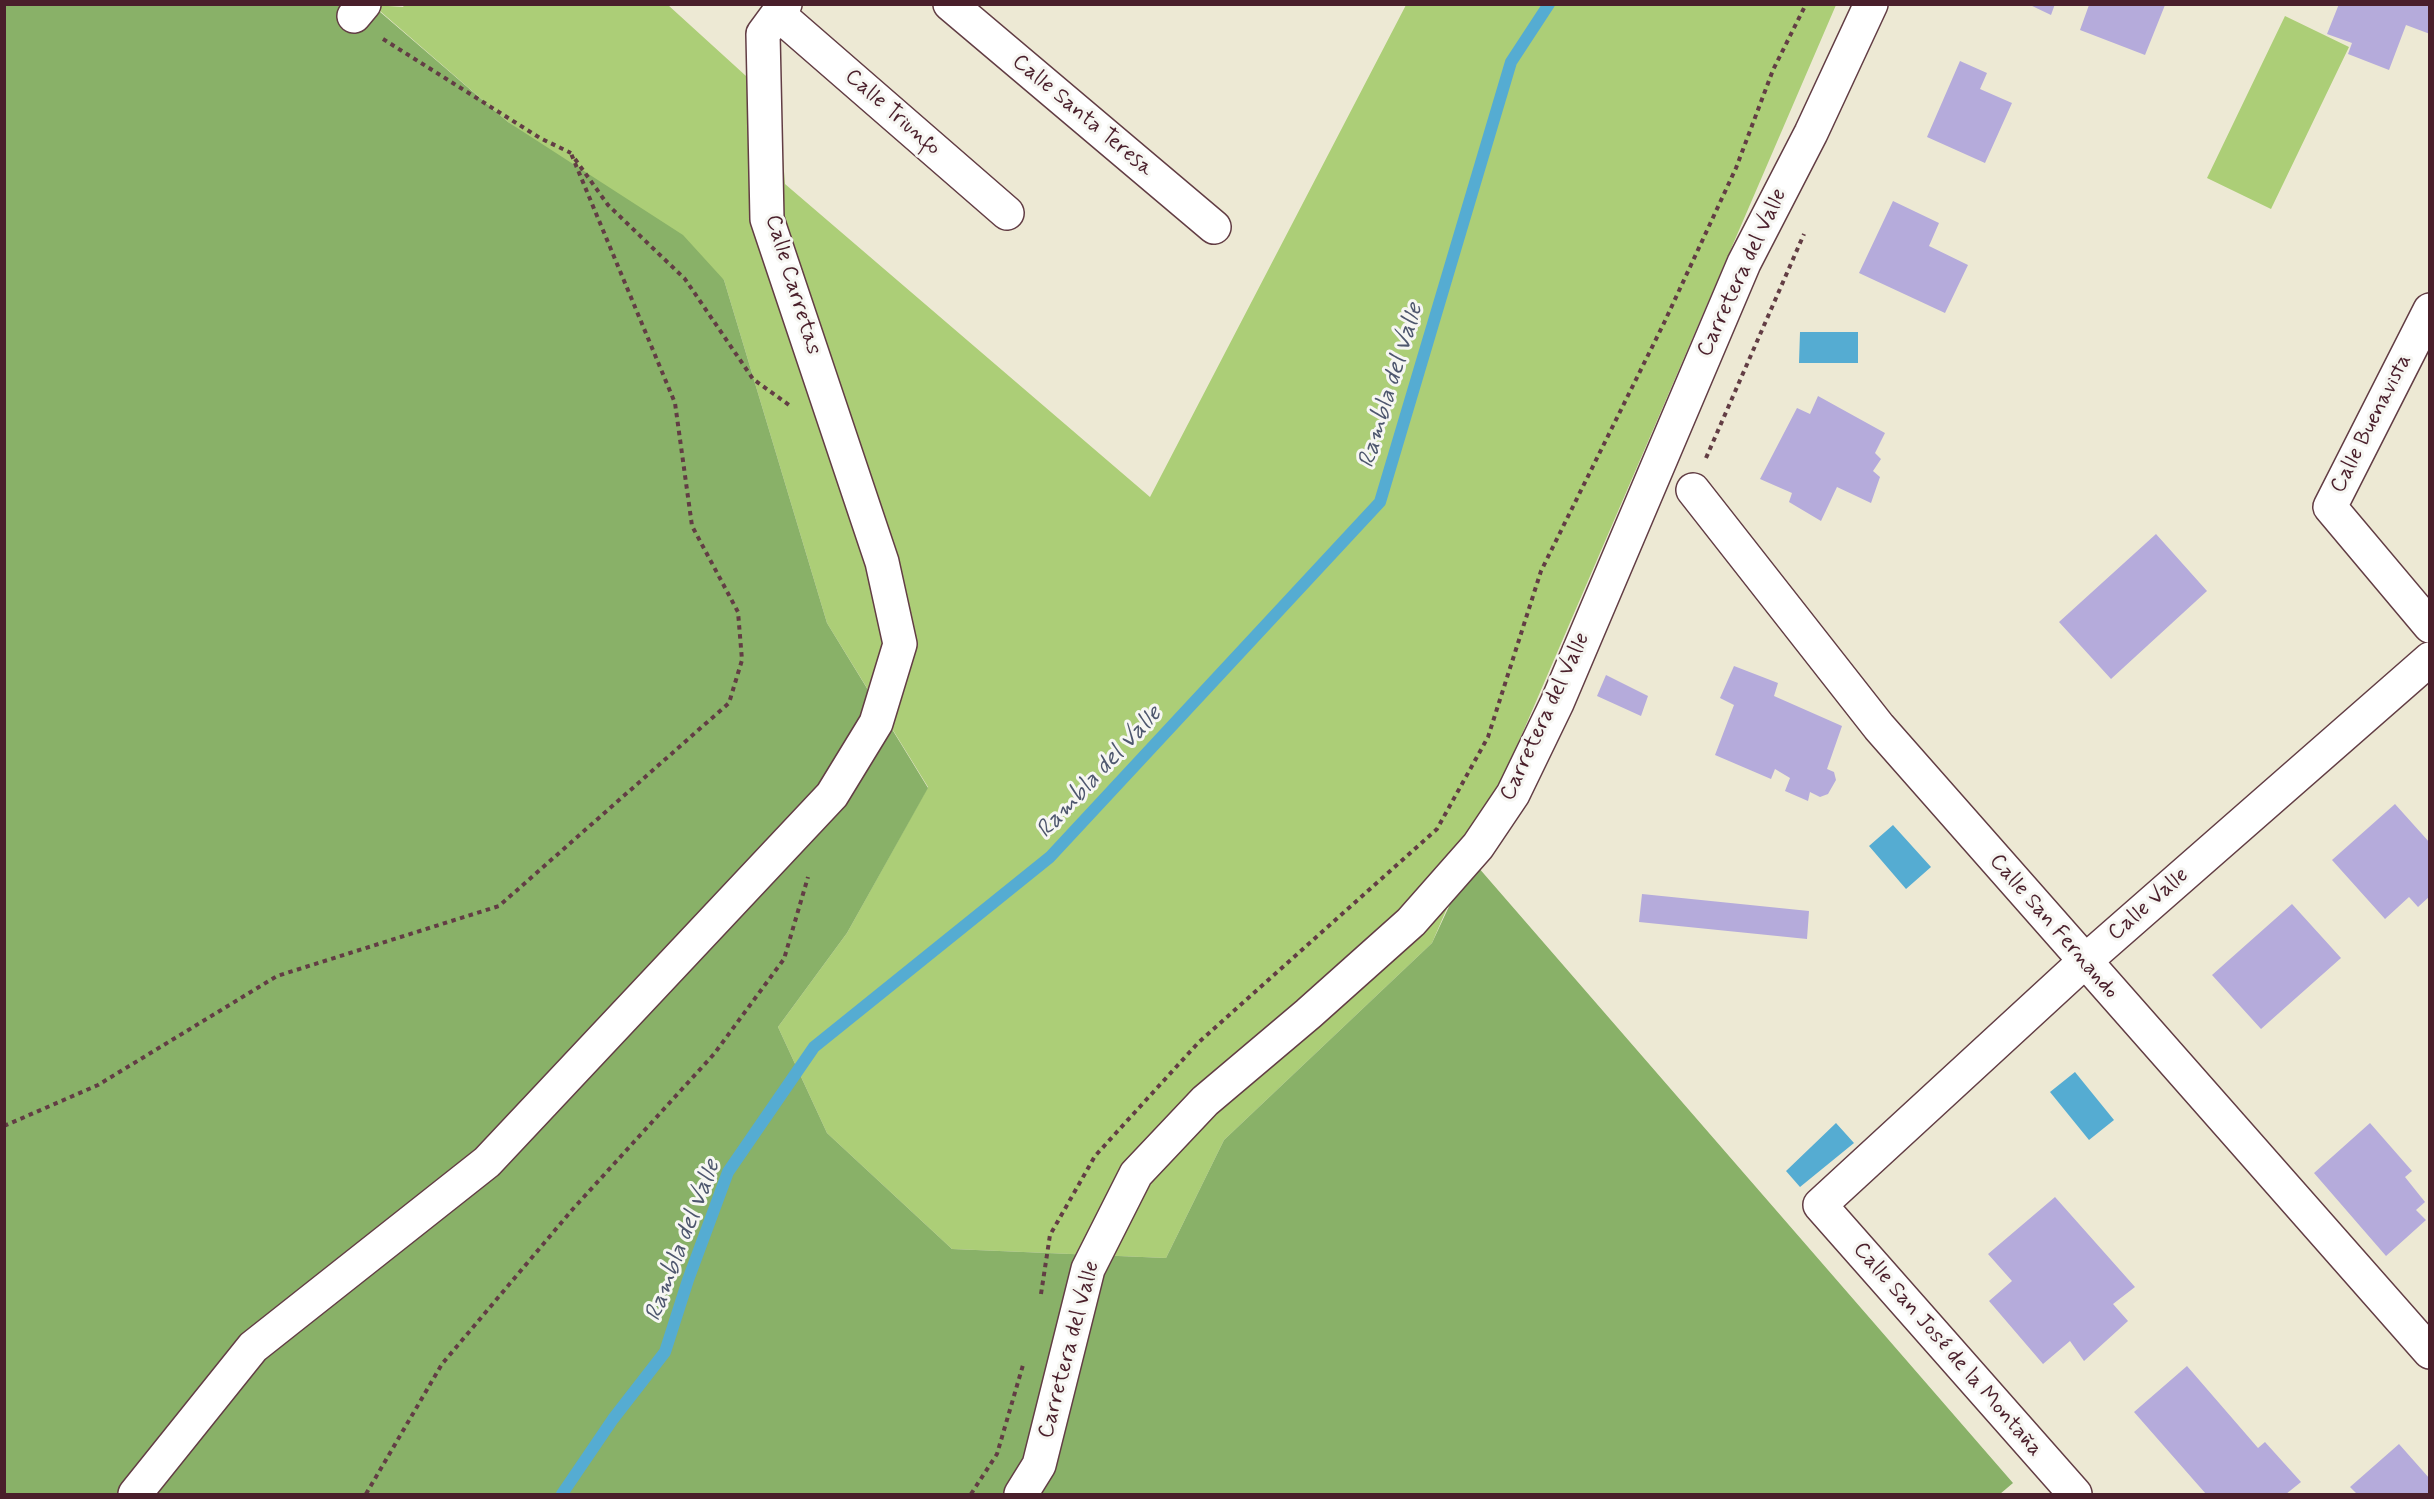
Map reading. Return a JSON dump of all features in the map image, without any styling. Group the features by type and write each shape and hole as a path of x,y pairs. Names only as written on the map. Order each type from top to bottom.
{"street":[{"name":"Calle Santa Teresa","path":"950,4 1214,227"},
{"name":"Carretera del Valle","path":"1022,1494 1039,1465 1088,1269 1136,1174 1204,1101 1308,1014 1411,922 1478,846 1513,794 1557,703 1744,263 1811,133 1871,4"},
{"name":"Calle Triunfo","path":"781,9 1007,213"},
{"name":"Calle Carretas","path":"135,1494 254,1347 487,1162 832,795 876,723 900,644 882,562 767,219 763,34 781,9"},
{"name":"Calle Buenavista","path":"2430,310 2330,507 2430,626"},
{"name":"Calle San Fernando","path":"1693,490 1879,727 2430,1352"},
{"name":"Calle Valle","path":"1820,1205 2084,962 2430,659"},
{"name":"Calle San José de la Montaña","path":"1820,1205 2075,1494"}],"path":[{"path":"1039,1306 1050,1235 1095,1156 1198,1043 1437,829 1488,737 1540,571 1664,323 1736,168 1773,70 1806,4"},
{"path":"359,10 399,51 475,94 540,138 570,151 608,205 685,279 753,379 799,411"},
{"path":"4,1126 98,1085 277,976 499,906 729,703 742,660 738,612 692,526 675,403 570,151"},
{"path":"1693,490 1805,231"},
{"path":"366,1494 442,1364 572,1210 714,1054 784,959 810,872"},
{"path":"971,1494 997,1454 1024,1363"}],"green space":[{"path":"5,4 372,5 508,122 683,235 724,280 827,623 928,788 847,933 778,1027 827,1133 952,1249 1166,1258 1224,1140 1432,943 1471,859 2013,1483 2000,1494 5,1494"},
{"path":"405,4 668,5 779,106 785,184 1150,497 1406,5 1836,5 1432,943 1224,1140 1166,1258 952,1249 827,1133 778,1027 847,933 928,787 827,623 724,280 508,122 373,5 403,7"},
{"path":"2285,16 2349,47 2271,209 2207,178"}],"water":[{"path":"1800,332 1858,332 1858,363 1799,363"},
{"path":"1893,825 1931,867 1906,889 1869,846"},
{"path":"2075,1072 2114,1120 2089,1140 2050,1092"},
{"path":"1836,1123 1854,1143 1800,1187 1786,1171"}],"building":[{"path":"2028,4 2055,4 2051,15"},
{"path":"2339,4 2430,4 2430,34 2406,25 2389,70 2348,54 2352,43 2327,34"},
{"path":"2089,5 2165,5 2145,55 2080,30"},
{"path":"1960,61 1987,73 1980,89 2012,103 1985,163 1927,137"},
{"path":"1893,201 1939,223 1929,246 1968,265 1945,313 1859,273"},
{"path":"1818,396 1885,433 1875,453 1881,459 1873,471 1880,477 1871,503 1837,487 1821,521 1789,502 1792,493 1760,479 1797,408 1810,414"},
{"path":"2156,534 2207,591 2111,679 2059,622"},
{"path":"1734,666 1778,683 1774,696 1842,726 1827,769 1834,772 1836,780 1828,794 1820,797 1810,792 1808,801 1785,791 1790,778 1775,769 1771,779 1715,755 1734,705 1720,698"},
{"path":"1606,675 1648,696 1641,716 1597,696"},
{"path":"2395,804 2430,843 2430,896 2418,907 2409,897 2385,919 2332,860"},
{"path":"1642,894 1809,911 1807,939 1639,922"},
{"path":"2292,904 2341,958 2261,1029 2212,975"},
{"path":"2370,1123 2412,1171 2405,1177 2425,1202 2416,1210 2426,1220 2386,1256 2314,1173"},
{"path":"2055,1197 2135,1287 2113,1304 2128,1321 2084,1361 2070,1341 2043,1364 1989,1301 2012,1281 1988,1254"},
{"path":"2187,1366 2258,1448 2265,1442 2301,1482 2286,1494 2206,1494 2134,1412"},
{"path":"2399,1444 2430,1479 2430,1494 2357,1494 2350,1487"}],"waterway":[{"name":"Rambla del Valle","path":"562,1494 613,1419 665,1352 688,1280 728,1172 814,1047 1050,857 1380,502 1511,62 1549,4"}]}
